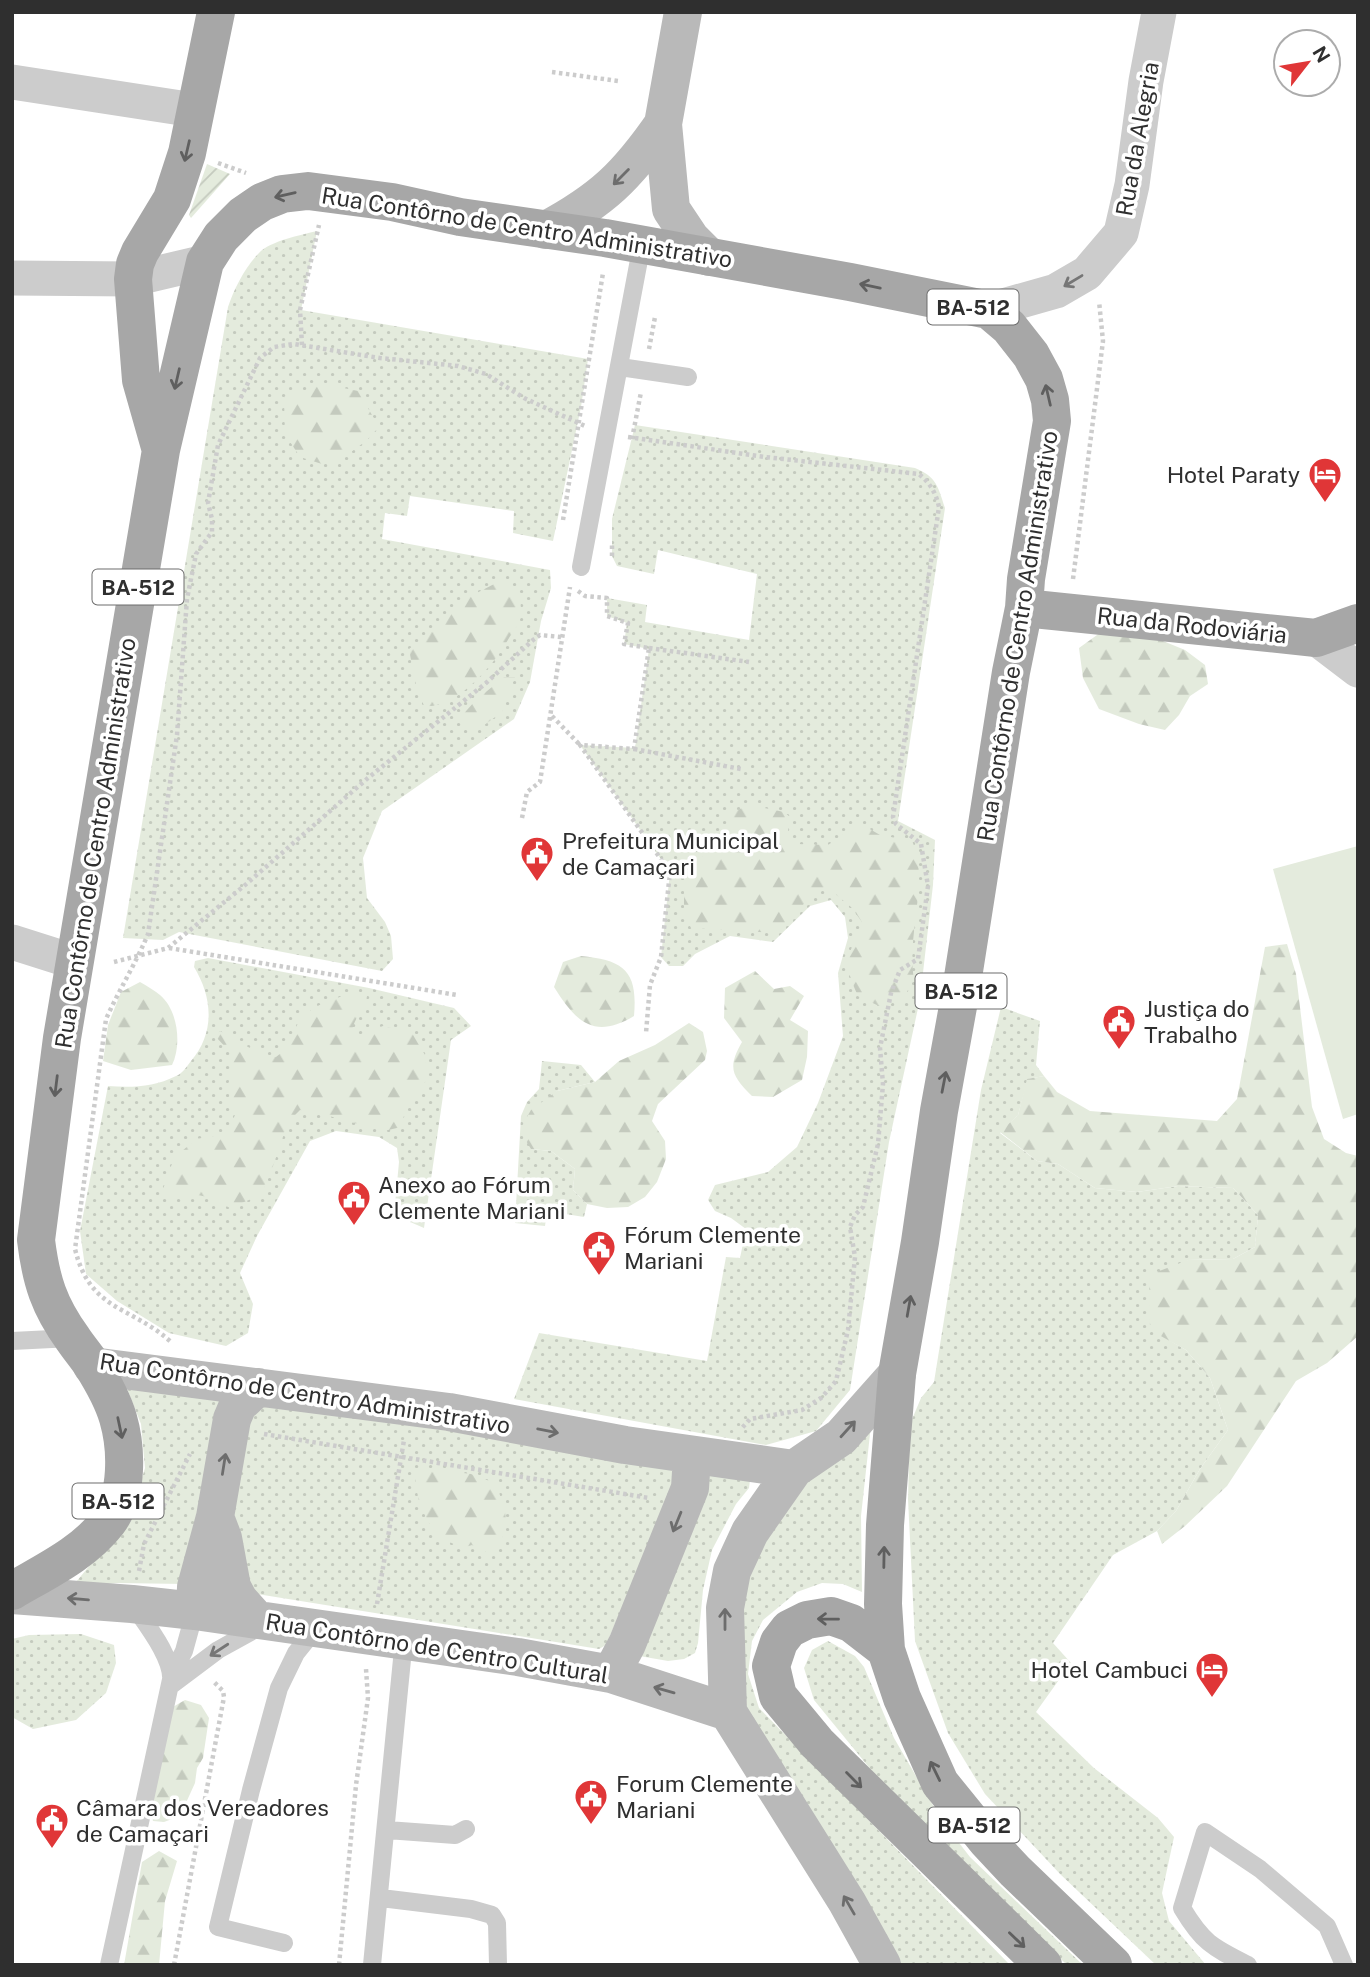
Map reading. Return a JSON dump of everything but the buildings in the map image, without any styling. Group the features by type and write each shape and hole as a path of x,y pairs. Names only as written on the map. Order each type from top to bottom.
{"main road":[{"name":"BA-512","path":"161,450 141,380 133,279 140,252 172,199 187,153 216,12"},
{"name":"Rua Contôrno de Centro Administrativo","path":"82,1352 54,1309 40,1272 36,1240 62,1038 161,450 205,262 221,237 243,215 262,202 282,194 308,191 392,202 460,217 624,241 989,310 1009,327 1027,348 1044,379 1052,421 1026,579 1024,608 1011,672 897,1374 885,1525 883,1604 886,1650"},
{"name":"Rua da Rodoviária","path":"1024,608 1316,638 1358,623"},
{"name":"Rua Contôrno de Centro Cultural","path":"12,1593 74,1555 109,1521 120,1497 124,1470 123,1441 118,1417 82,1352"},
{"path":"886,1650 851,1623 831,1616 807,1620 789,1629 779,1642 771,1666 778,1696 817,1744 1043,1965"},
{"name":"BA-512","path":"886,1650 902,1698 940,1783 1015,1871 1113,1965"}],"street":[{"path":"683,12 663,124 671,209 691,239 709,257"},
{"name":"Rua da Alegria","path":"989,310 1056,291 1087,273 1121,233 1132,185 1146,81 1159,12"},
{"path":"12,82 194,110"},
{"path":"546,230 580,212 608,191 638,160 663,124"},
{"path":"12,278 133,279 205,262"},
{"path":"1316,638 1358,670"},
{"path":"12,942 75,962"},
{"name":"Rua Contôrno de Centro Administrativo","path":"82,1352 258,1387 449,1412 692,1456 794,1469"},
{"path":"883,1965 847,1902 728,1712 725,1608 732,1571 750,1532 794,1469 841,1437 897,1374"},
{"path":"195,1611 196,1587 215,1517 219,1428 258,1387"},
{"path":"611,1674 627,1644 691,1488 692,1456"},
{"path":"215,1517 223,1538 232,1587 239,1600 264,1620"},
{"name":"Rua Contôrno de Centro Cultural","path":"12,1593 135,1589 195,1611 404,1639 611,1674 728,1712"}],"lane":[{"path":"581,567 620,367 624,241"},
{"path":"620,367 688,377"},
{"path":"12,1341 82,1352"},
{"path":"135,1589 161,1649 171,1681"},
{"path":"109,1965 171,1681 184,1651 195,1611"},
{"path":"171,1681 264,1620"},
{"path":"284,1943 218,1927 279,1688 296,1653 317,1627"},
{"path":"372,1965 404,1639"},
{"path":"387,1830 455,1835 466,1829"},
{"path":"1248,1965 1210,1946 1196,1932 1182,1908 1205,1832 1260,1869 1327,1926 1344,1965"},
{"path":"380,1898 489,1913 497,1923 498,1965"}],"path":[{"path":"552,72 618,81"},
{"path":"212,161 254,175"},
{"path":"302,345 300,310 319,225"},
{"path":"562,528 603,272 624,241"},
{"path":"1071,579 1103,341 1098,290"},
{"path":"170,1352 170,1341 161,1333 94,1292 80,1269 75,1249 106,1019 148,934 177,735 187,599 196,554 212,532 208,503 218,445 260,358 274,347 302,345 380,358 458,366 486,374 524,398 607,434 765,457 919,474 934,491 939,508 893,817 896,824 921,844 928,886 918,959 900,970 891,992 880,1048 883,1084 878,1144 863,1207 855,1215 850,1227 855,1257 848,1330 836,1381 821,1398 802,1410 750,1419 736,1434"},
{"path":"522,818 527,792 540,782 570,586"},
{"path":"607,598 607,616 628,623 624,644 749,662"},
{"path":"114,962 168,948 368,778 486,683 533,640 540,635 561,637"},
{"path":"634,749 649,649"},
{"path":"552,715 580,745 670,872 661,957 650,985 646,1033"},
{"path":"580,745 634,749 741,769"},
{"path":"168,948 457,995"},
{"path":"135,1589 144,1544 163,1504 191,1453 219,1428 401,1456 684,1506"},
{"path":"366,1604 377,1605 406,1433"},
{"path":"339,1965 356,1785 368,1698 365,1665"},
{"path":"174,1965 224,1697 219,1685 210,1680"}],"green space":[{"path":"207,164 230,174 191,218 189,215"},
{"path":"317,231 301,310 588,359 581,407 553,541 513,533 514,511 410,496 407,516 385,513 382,539 550,570 551,588 541,621 530,682 514,719 382,811 363,858 367,898 385,922 391,936 393,959 382,971 179,932 163,940 123,938 228,307 249,265 259,253 278,242"},
{"path":"324,384 358,391 379,427 366,441 344,457 322,464 300,457 285,434 284,397"},
{"path":"635,425 915,468 932,479 945,508 898,821 935,840 933,885 920,999 889,1142 850,1390 816,1431 766,1445 514,1399 539,1333 707,1361 726,1257 740,1258 746,1229 715,1211 708,1200 715,1185 768,1172 797,1147 818,1103 843,1036 838,973 848,938 845,917 831,900 810,906 773,942 730,936 695,954 683,966 669,966 661,957 670,872 580,745 635,748 649,649 624,644 627,623 607,616 607,598 647,605 645,622 749,640 757,574 658,550 654,574 617,566 612,556 612,519"},
{"path":"500,581 520,592 521,617 516,627 494,660 473,683 449,700 424,706 415,681 409,649 435,629 467,598"},
{"path":"1104,630 1136,630 1185,650 1205,665 1208,684 1190,696 1179,715 1165,730 1139,724 1099,709 1083,678 1079,648"},
{"path":"504,677 515,677 502,712 472,734 459,719 475,701"},
{"path":"749,805 784,812 790,817 787,838 796,844 828,845 854,827 868,828 880,835 912,841 919,872 912,963 914,979 902,1001 879,1006 858,996 849,973 848,958 862,922 851,907 828,888 811,896 778,933 691,928 684,912 684,868 691,859 714,849 718,838 728,832 727,815"},
{"path":"1358,846 1358,1114 1343,1119 1273,869"},
{"path":"1287,944 1296,974 1312,1107 1324,1139 1346,1153 1358,1156 1358,1336 1327,1363 1296,1381 1227,1486 1162,1544 1157,1531 1176,1511 1200,1469 1228,1430 1210,1378 1186,1350 1150,1330 1149,1275 1188,1260 1233,1259 1255,1247 1258,1215 1233,1188 1178,1186 1137,1192 1095,1188 1058,1164 1037,1161 1000,1132 1018,1115 1027,1079 1044,1076 1057,1092 1090,1111 1217,1121 1237,1099 1265,947"},
{"path":"581,956 608,961 625,971 633,988 634,1016 608,1027 597,1027 587,1024 570,1010 554,987 563,962"},
{"path":"208,958 369,988 454,1008 471,1026 451,1040 424,1228 394,1215 399,1162 397,1148 379,1137 336,1131 310,1141 257,1236 240,1273 253,1304 248,1333 226,1346 169,1333 117,1301 86,1274 80,1231 108,1086 151,1085 178,1075 186,1067 199,1050 208,1027 208,1003 194,967 195,961"},
{"path":"755,971 774,989 790,986 804,996 790,1020 808,1031 807,1057 802,1080 773,1097 752,1096 736,1077 734,1059 742,1042 724,1018 725,988"},
{"path":"140,982 160,995 171,1009 177,1038 172,1065 131,1070 103,1061 108,1025 121,992"},
{"path":"355,993 367,996 352,1030 356,1036 383,1026 412,1033 425,1055 427,1080 411,1102 401,1127 384,1131 300,1110 288,1122 261,1195 230,1208 200,1196 168,1198 163,1189 174,1158 196,1139 214,1136 230,1128 236,1112 228,1085 233,1066 232,1054 215,1036 220,1031 262,1055 276,1057 288,1046 297,1025 308,1013 331,1000"},
{"path":"1001,1007 1040,1021 1036,1065 1044,1076 1028,1079 1018,1115 1000,1133 1037,1161 1058,1164 1095,1188 1137,1192 1178,1186 1233,1188 1258,1215 1255,1247 1233,1259 1188,1260 1150,1329 1186,1350 1210,1378 1228,1430 1200,1469 1176,1511 1157,1531 1113,1555 1053,1643 1071,1663 1036,1712 1094,1768 1158,1818 1174,1837 1162,1893 1169,1921 1206,1965 1156,1965 1060,1874 985,1794 948,1733 915,1641 908,1499 910,1424 921,1398 934,1382 981,1090"},
{"path":"689,1023 703,1032 707,1051 705,1060 658,1104 652,1121 665,1141 666,1159 657,1182 645,1197 628,1207 607,1208 587,1204 573,1190 575,1169 551,1151 531,1149 523,1136 524,1122 531,1110 557,1091 595,1082 619,1061 655,1045"},
{"path":"542,1061 581,1065 595,1082 557,1091 531,1149 551,1151 575,1169 573,1190 587,1204 584,1217 547,1211 545,1226 515,1223 521,1116 527,1102 539,1089"},
{"path":"122,1376 232,1393 184,1584 117,1583 71,1588 130,1517 145,1468 141,1424"},
{"path":"264,1402 666,1464 678,1477 606,1645 599,1649 245,1592 228,1529 240,1425"},
{"path":"872,1416 861,1516 862,1592 843,1584 822,1583 797,1592 763,1620 752,1641 748,1674 759,1708 1010,1965 901,1965 745,1713 734,1625 760,1536 793,1493"},
{"path":"425,1468 471,1474 495,1483 506,1520 503,1536 494,1556 472,1545 462,1548 435,1535 419,1503 415,1478"},
{"path":"698,1472 750,1480 749,1488 736,1504 712,1550 703,1590 695,1653 684,1659 668,1661 628,1654"},
{"path":"81,1634 114,1645 116,1663 106,1693 76,1720 33,1729 12,1717 12,1639 29,1635"},
{"path":"828,1641 855,1656 864,1667 894,1738 942,1821 970,1857 1083,1965 1067,1965 890,1793 814,1700 804,1668 812,1650"},
{"path":"185,1700 201,1705 209,1718 203,1758 180,1816 164,1822 153,1821 148,1803 171,1708"},
{"path":"159,1851 177,1861 165,1901 159,1965 124,1965 142,1862"}],"place":[{"name":"Hotel Paraty","path":"1325,504"},
{"name":"Prefeitura Municipal de Camaçari","path":"537,883"},
{"name":"Justiça do Trabalho","path":"1119,1051"},
{"name":"Anexo ao Fórum Clemente Mariani","path":"354,1227"},
{"name":"Fórum Clemente Mariani","path":"599,1277"},
{"name":"Hotel Cambuci","path":"1212,1699"},
{"name":"Forum Clemente Mariani","path":"591,1826"},
{"name":"Câmara dos Vereadores de Camaçari","path":"52,1850"}]}
